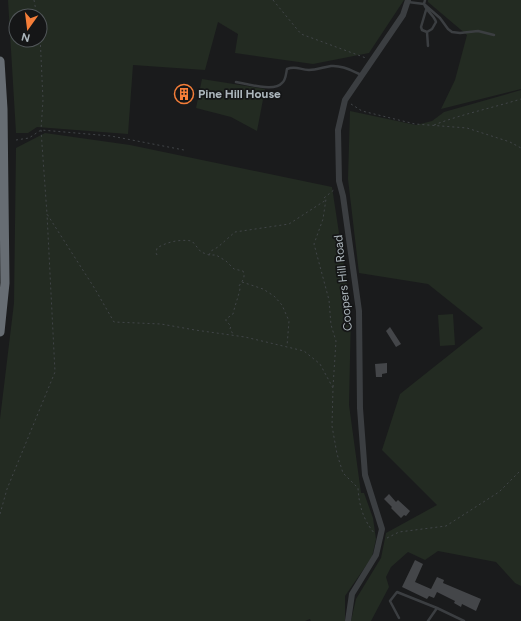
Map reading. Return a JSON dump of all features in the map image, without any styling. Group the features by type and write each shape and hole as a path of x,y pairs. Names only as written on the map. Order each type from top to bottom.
{"highway":[{"path":"0,60 3,109 5,283 0,332"}],"street":[{"name":"Coopers Hill Road","path":"348,621 352,594 376,555 382,529 366,475 360,408 360,311 343,196 339,181 338,130 345,100 403,15 408,1"}],"lane":[{"path":"425,0 424,4 426,10 436,22 432,29 427,32"},
{"path":"408,1 424,4 440,18 452,32 460,33 478,31 494,35"},
{"path":"426,10 422,30 427,32"},
{"path":"427,32 428,46"},
{"path":"236,82 270,88 277,87 282,84 285,79 287,68 293,66 310,70 338,66 362,75"},
{"path":"399,618 390,601 397,592 437,608 464,621"},
{"path":"428,621 437,608"}],"path":[{"path":"273,0 301,34 372,60"},
{"path":"0,514 7,489 54,372 47,214 41,130 42,100 40,48"},
{"path":"433,125 455,117 494,108 521,99"},
{"path":"345,100 362,111 415,124 467,128 510,142 521,148"},
{"path":"16,140 29,138 41,130 111,136 184,150"},
{"path":"333,190 324,198 326,199 323,219 314,244 329,300 331,325 336,342 332,426 342,473 358,488 359,504 368,526 379,541 399,532 446,526 499,492 521,470"},
{"path":"209,255 211,251 218,247 235,232 289,224 326,199"},
{"path":"47,214 95,289 114,322 161,324 233,335 287,346 304,352 320,364 333,388"},
{"path":"157,255 157,248 166,242 183,240 192,241 201,252 209,255 216,255 226,261 234,269 243,271 245,275 238,286 240,289 233,314 226,318 226,321 231,326 230,330 233,335"},
{"path":"241,282 264,290 274,296 282,305 289,321 287,346"}],"shaded area":[{"path":"8,0 404,0 369,53 313,64 235,53 238,34 218,22 205,70 133,65 128,134 37,127 28,133 16,133 11,48 48,48 48,8 8,8"},
{"path":"428,0 521,0 521,89 441,109 455,80 467,35 428,2"},
{"path":"202,79 265,89 257,131 231,117 196,108"},
{"path":"521,90 521,586 515,583 496,562 438,551 425,560 408,552 391,567 386,577 389,587 371,621 351,621 356,599 381,558 386,533 437,505 382,450 400,394 483,328 428,284 359,273 348,179 350,111 416,125 432,121 444,112"},
{"path":"45,133 130,145 332,187 351,312 349,405 361,493 364,493 373,518 376,539 372,557 345,596 345,621 311,621 310,619 305,621 0,621 0,419 14,303 16,148"},
{"path":"453,314 455,345 440,346 438,315"}],"building":[{"name":"Pine Hill House","path":"181,87 190,89 187,102 178,100"},
{"path":"390,327 401,344 396,347 386,331"},
{"path":"387,363 387,373 382,374 382,377 376,377 375,364"},
{"path":"389,494 396,502 398,500 410,511 406,516 404,515 401,518 384,499"},
{"path":"415,560 423,564 415,582 431,589 437,577 444,580 443,583 481,599 476,611 462,604 461,607 454,603 455,601 437,592 434,598 429,596 427,599 402,587"}],"place":[{"name":"Pine Hill House","path":"184,94"}]}
